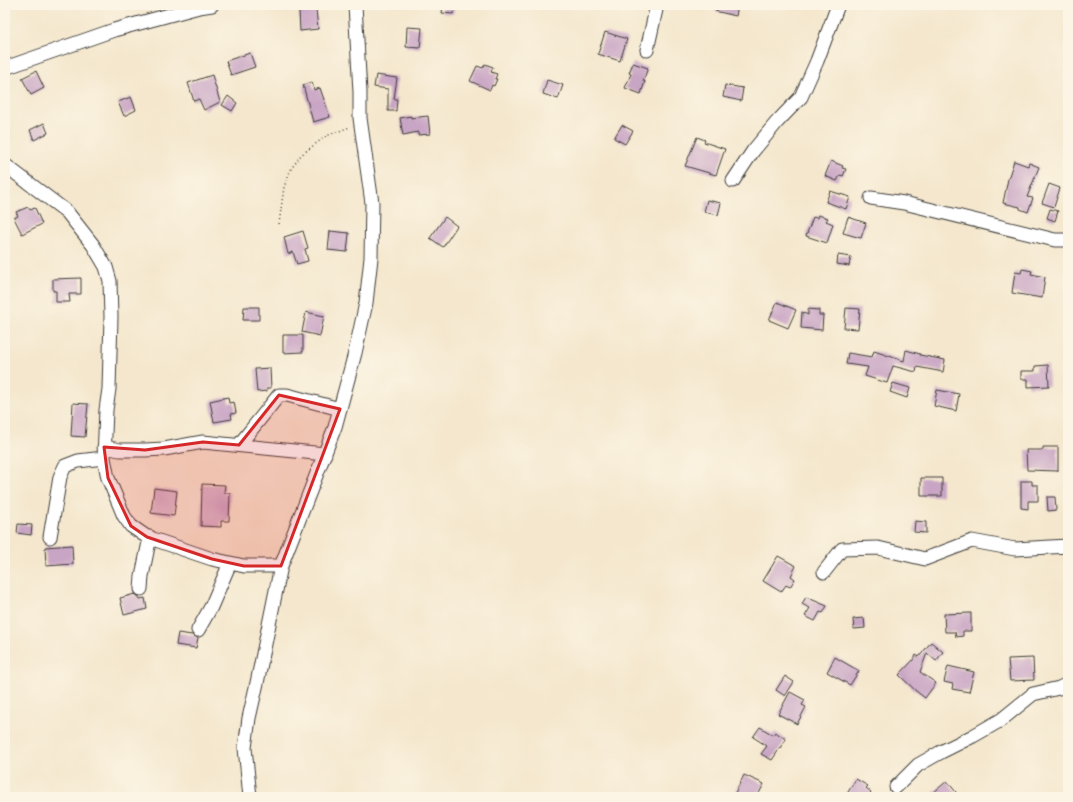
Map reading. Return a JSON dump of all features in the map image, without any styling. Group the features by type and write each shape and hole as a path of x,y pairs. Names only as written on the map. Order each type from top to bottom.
{"street":[{"path":"5,68 114,30 199,7 212,5"},
{"path":"250,797 245,748 249,718 281,566 335,427 355,353 366,303 371,258 372,203 361,123 355,5"},
{"path":"647,50 657,5"},
{"path":"733,181 753,151 777,122 801,97 817,61 838,5"},
{"path":"5,165 67,212 93,245 106,267 110,281 111,317 110,389 106,410 104,453 108,478 124,516 131,526 150,538 212,559 244,566 281,566"},
{"path":"871,198 904,203 1054,240 1068,240"},
{"path":"239,445 279,395 287,395 340,409"},
{"path":"50,537 60,477 65,466 104,453 120,450 164,448 203,442 325,454"},
{"path":"140,589 150,538"},
{"path":"824,572 842,549 878,548 925,559 972,541 1014,549 1068,546"},
{"path":"198,630 211,607 230,563"},
{"path":"896,787 918,765 1001,720 1033,694 1060,688 1068,684"}],"path":[{"path":"279,224 284,186 290,169 301,155 326,136 361,123"}],"highlighted area":[{"path":"279,395 340,409 281,566 244,566 212,559 147,537 131,526 108,478 104,447 145,450 203,442 239,445"}],"building":[{"path":"443,5 455,5 453,14 442,13"},
{"path":"717,5 738,5 736,16 715,11"},
{"path":"316,9 318,29 300,31 299,11"},
{"path":"407,27 422,28 420,48 406,47"},
{"path":"605,32 627,39 620,61 598,54"},
{"path":"250,53 255,67 231,75 226,61"},
{"path":"633,63 648,68 643,81 645,81 641,94 625,88 631,74 629,73"},
{"path":"485,64 493,67 491,72 497,74 495,79 497,79 494,86 492,85 490,90 470,81 477,66 483,68"},
{"path":"36,71 44,88 31,95 22,78"},
{"path":"212,75 220,102 204,110 199,99 194,101 188,83"},
{"path":"376,75 397,78 394,99 397,99 396,111 388,111 388,89 374,87"},
{"path":"547,80 563,85 558,99 543,94"},
{"path":"312,82 314,90 320,88 330,117 313,122 303,85"},
{"path":"725,85 743,88 741,101 723,97"},
{"path":"228,96 237,103 232,111 222,105"},
{"path":"131,97 136,110 124,116 118,102"},
{"path":"411,116 411,118 428,116 430,134 418,135 418,132 403,135 400,118"},
{"path":"44,123 48,133 34,140 30,130"},
{"path":"622,125 633,131 625,144 614,138"},
{"path":"697,137 705,140 704,142 725,149 716,175 685,166"},
{"path":"831,161 843,166 842,168 846,169 843,176 840,175 837,181 825,176"},
{"path":"1014,161 1028,166 1029,163 1039,167 1027,197 1033,198 1028,212 1020,209 1020,207 1003,203 1008,179"},
{"path":"1049,184 1060,188 1054,207 1042,203"},
{"path":"830,191 850,197 846,209 826,202"},
{"path":"707,200 721,203 718,215 704,212"},
{"path":"28,207 30,210 35,208 42,224 22,234 14,218 18,216 16,212"},
{"path":"1050,209 1058,211 1055,221 1047,218"},
{"path":"818,215 828,218 826,221 833,224 827,243 806,236 813,217 817,218"},
{"path":"445,217 457,226 443,247 430,238"},
{"path":"848,217 866,223 861,238 843,233"},
{"path":"303,231 308,248 305,249 308,261 297,264 293,252 288,254 284,237"},
{"path":"330,231 349,233 347,252 328,250"},
{"path":"838,255 851,257 849,266 837,264"},
{"path":"1022,269 1032,271 1031,274 1045,277 1042,298 1012,293 1015,272 1021,273"},
{"path":"81,278 81,294 69,294 70,302 56,302 56,291 53,291 53,279"},
{"path":"777,302 796,310 788,328 769,320"},
{"path":"244,307 259,307 259,320 243,320"},
{"path":"846,308 860,309 858,329 844,328"},
{"path":"808,309 819,310 819,315 823,315 822,330 801,328 802,312 808,315"},
{"path":"306,312 324,316 320,336 302,332"},
{"path":"283,335 303,335 303,352 283,353"},
{"path":"906,350 920,355 945,360 943,372 917,367 916,372 893,366 887,383 865,376 868,367 846,364 848,353 872,357 874,351 904,361"},
{"path":"1048,365 1049,386 1028,387 1028,379 1021,379 1021,371 1035,371 1035,366"},
{"path":"270,368 271,388 267,388 267,391 257,392 255,369"},
{"path":"893,383 910,388 907,398 890,392"},
{"path":"937,390 959,394 956,411 934,406"},
{"path":"228,397 229,403 234,402 236,413 231,414 232,419 214,422 210,401"},
{"path":"73,403 88,404 85,437 71,436"},
{"path":"1043,447 1058,447 1058,471 1027,470 1026,450 1043,450"},
{"path":"921,478 942,478 942,496 921,496"},
{"path":"1021,481 1032,481 1032,485 1038,485 1038,501 1028,501 1028,509 1021,508"},
{"path":"202,484 225,485 224,493 230,493 229,521 221,521 221,527 201,526"},
{"path":"154,488 177,491 174,516 151,513"},
{"path":"1047,497 1055,497 1056,510 1048,511"},
{"path":"915,521 926,522 926,533 914,532"},
{"path":"18,524 32,525 31,535 17,533"},
{"path":"72,545 73,564 46,566 45,547"},
{"path":"778,556 796,566 791,576 795,579 790,587 786,585 781,592 763,581"},
{"path":"135,594 140,599 145,598 147,609 124,615 120,598"},
{"path":"806,597 827,606 823,613 820,612 815,621 805,616 810,608 802,604"},
{"path":"971,613 971,631 963,631 963,636 956,637 955,632 945,632 944,614"},
{"path":"864,618 865,628 854,629 853,619"},
{"path":"178,633 192,635 198,638 196,648 176,645"},
{"path":"931,642 943,652 936,661 927,653 920,672 936,683 925,698 899,675 916,655 919,657"},
{"path":"835,657 859,671 850,685 827,672"},
{"path":"1033,658 1034,680 1010,681 1008,659"},
{"path":"948,666 974,672 969,692 952,689 953,684 944,682"},
{"path":"785,676 794,682 785,696 776,690"},
{"path":"790,692 805,700 802,705 806,707 797,724 778,714"},
{"path":"760,727 773,735 775,732 786,739 772,760 761,754 767,746 753,737"},
{"path":"744,775 764,784 757,797 733,797"},
{"path":"856,779 868,786 866,788 871,792 868,797 845,797"},
{"path":"947,781 960,797 928,797"}]}
